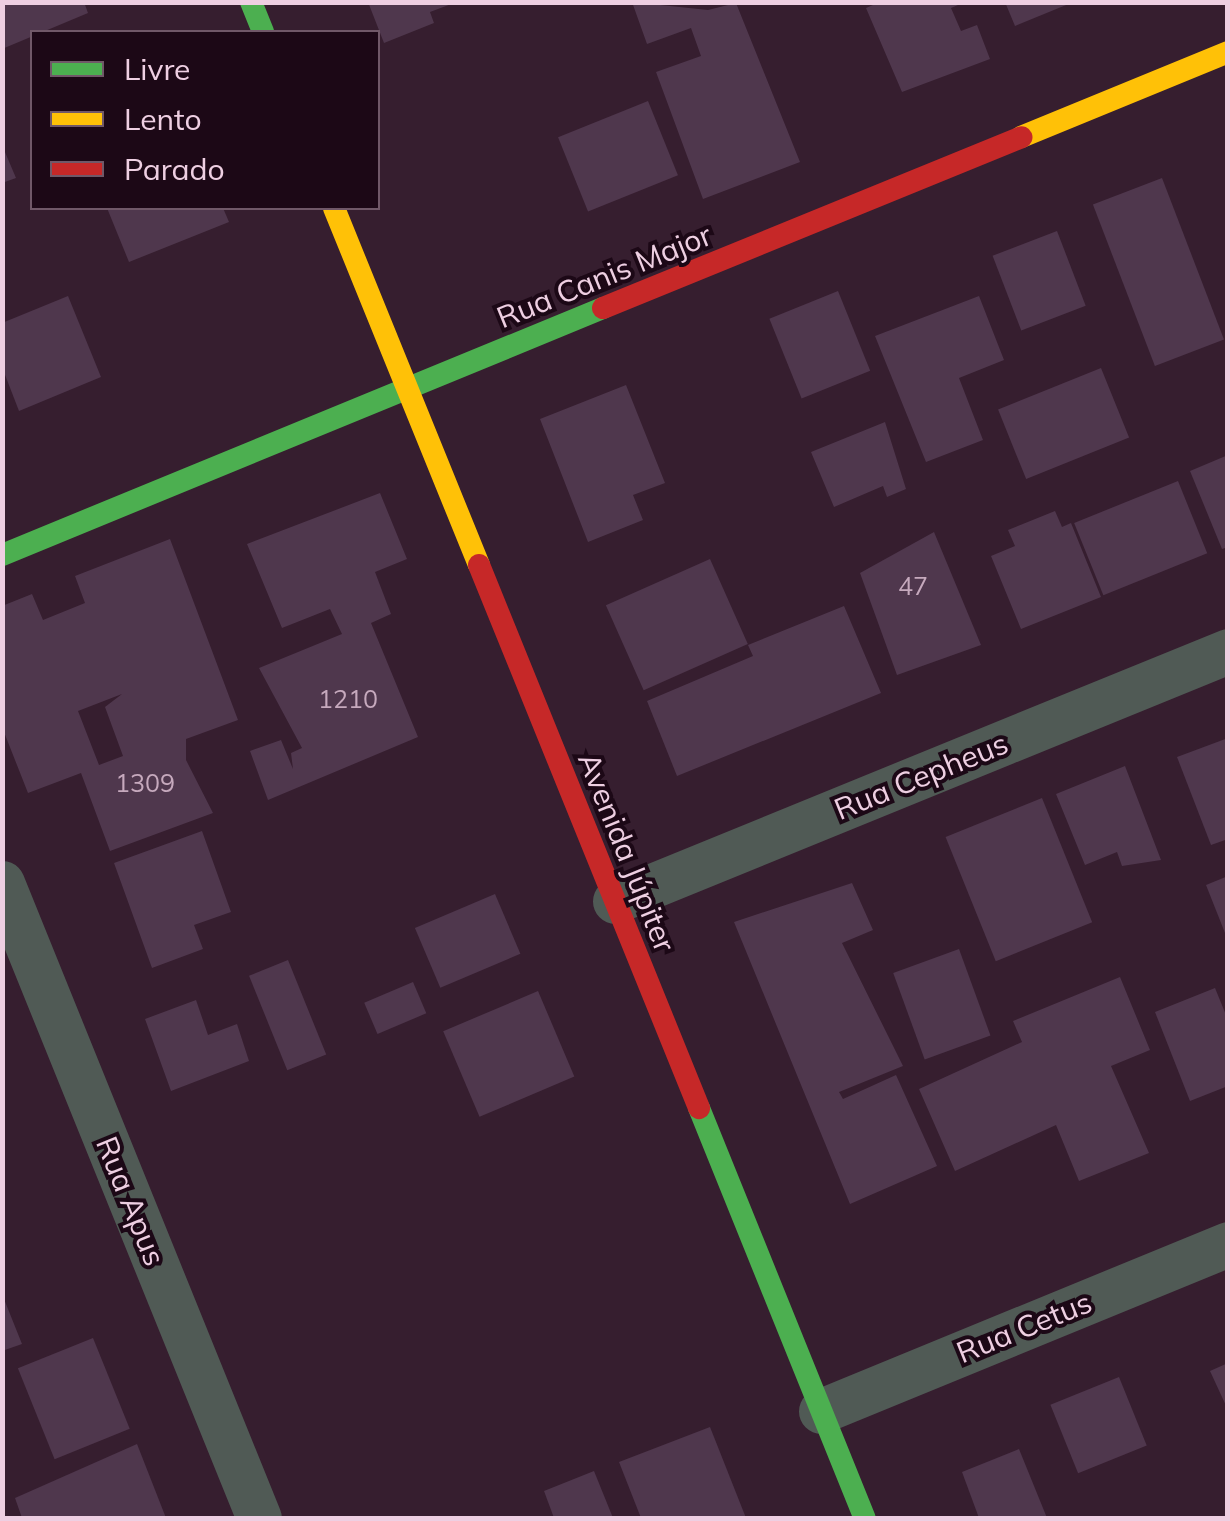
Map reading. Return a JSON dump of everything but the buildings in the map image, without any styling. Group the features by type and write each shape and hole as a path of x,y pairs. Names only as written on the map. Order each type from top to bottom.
{"main road":[{"path":"251,2 262,30"},
{"name":"Rua Canis Major","path":"2,554 1228,52"},
{"name":"Avenida Júpiter","path":"335,210 865,1518"}],"street":[{"name":"Rua Cepheus","path":"615,901 1228,651"},
{"name":"Rua Apus","path":"2,883 258,1518"},
{"name":"Rua Cetus","path":"822,1411 1228,1244"}],"traffic: fast":[{"path":"251,2 262,30"},
{"path":"2,555 603,308"},
{"path":"699,1108 865,1518"}],"traffic: slow":[{"path":"1021,137 1228,52"},
{"path":"335,210 479,565"}],"traffic: jam":[{"path":"603,308 1021,137"},
{"path":"479,565 699,1108"}]}
